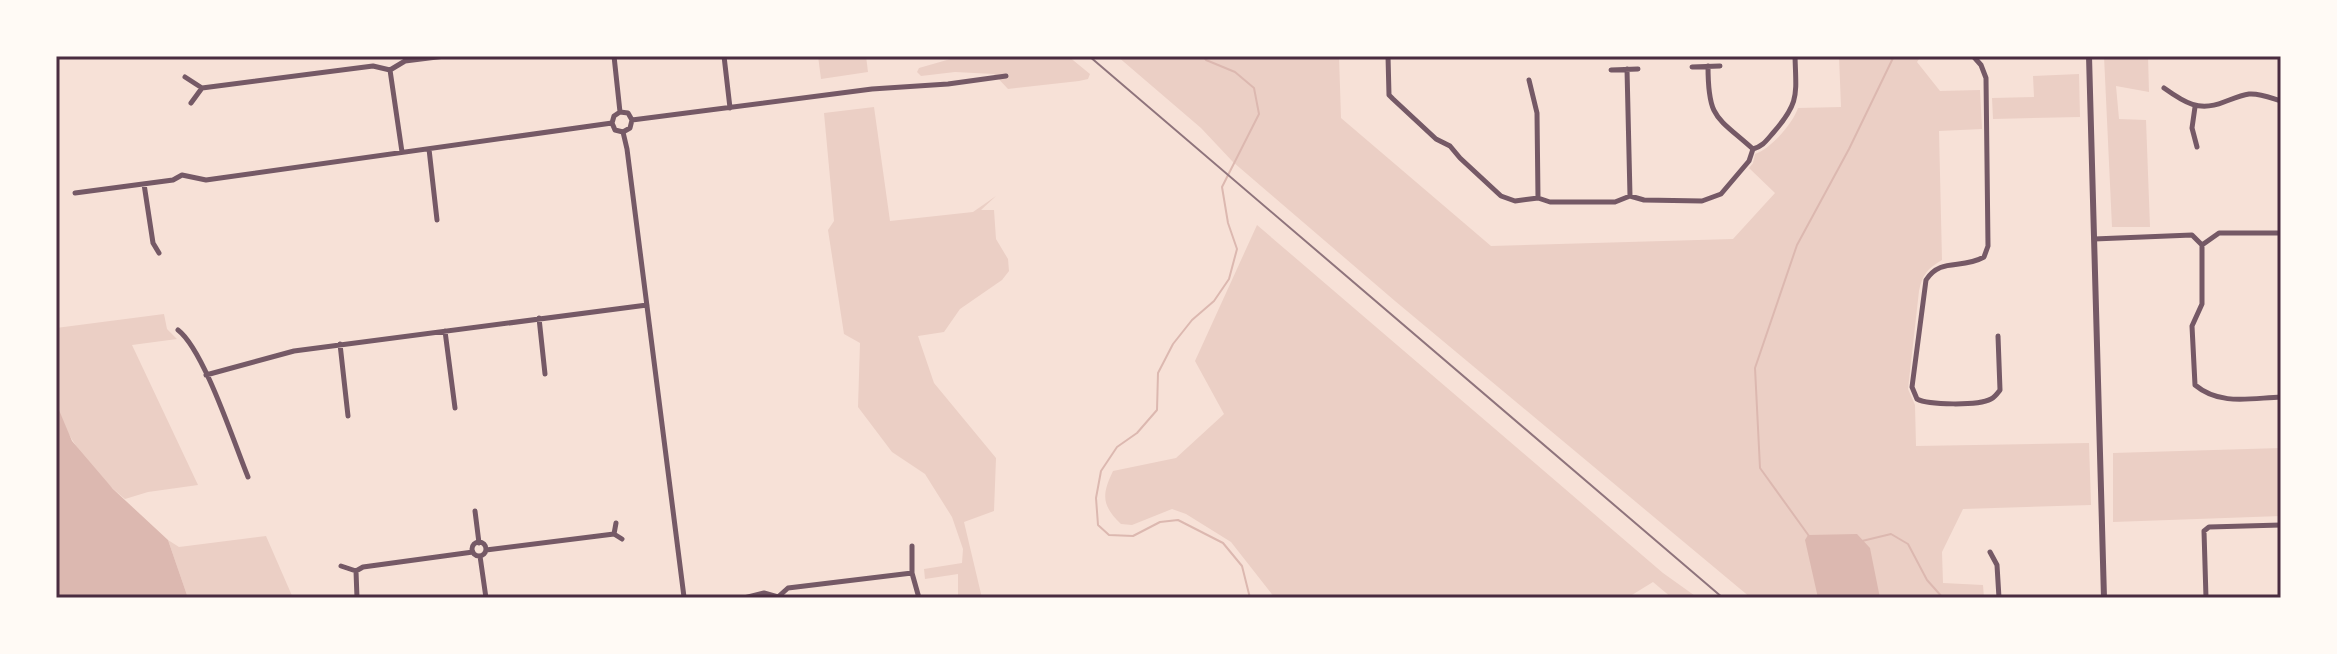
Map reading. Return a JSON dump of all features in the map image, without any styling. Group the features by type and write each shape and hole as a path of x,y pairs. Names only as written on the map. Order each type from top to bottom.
{"street":[{"path":"185,77 202,88 373,66 390,70 405,61 445,56"},
{"path":"614,56 620,112"},
{"path":"724,56 730,108"},
{"path":"1388,56 1389,95 1436,139 1450,146 1501,196 1515,201 1538,198 1550,202 1615,202 1630,196 1644,200 1702,201 1721,194 1749,161 1753,149"},
{"path":"1753,149 1762,146 1791,113 1796,99 1795,56"},
{"path":"1973,56 1986,78 1988,246 1984,257 1970,265 1944,265 1932,271 1926,280 1912,387 1917,399 1925,403 1993,399 2000,390 1998,336"},
{"path":"2089,56 2104,598"},
{"path":"1708,66 1711,108 1718,119 1753,149"},
{"path":"1692,67 1720,66"},
{"path":"1627,69 1630,196"},
{"path":"1611,70 1638,69"},
{"path":"390,70 402,152"},
{"path":"632,120 872,89 1006,76"},
{"path":"1529,80 1537,113 1538,198"},
{"path":"191,103 202,88"},
{"path":"2164,88 2187,105 2195,107 2215,106 2247,94 2259,94 2281,101"},
{"path":"2195,107 2192,128 2197,147"},
{"path":"620,112 628,113 632,120 630,128 623,132 615,130 612,123 614,116 620,112"},
{"path":"75,193 173,180 182,175 206,180 612,123"},
{"path":"623,132 683,598 691,598"},
{"path":"429,149 437,220"},
{"path":"144,184 153,243 159,253"},
{"path":"2202,245 2219,233 2281,233"},
{"path":"2094,239 2192,235 2202,245 2202,304 2192,326 2195,385 2206,394 2222,399 2281,397"},
{"path":"206,375 284,353 340,344 647,305"},
{"path":"539,318 545,374"},
{"path":"178,330 186,337 206,375 248,477"},
{"path":"445,331 455,408"},
{"path":"340,344 348,416"},
{"path":"475,511 479,543"},
{"path":"614,534 616,523"},
{"path":"2206,598 2204,531 2209,527 2281,525"},
{"path":"341,566 356,571 363,567 614,534 622,539"},
{"path":"479,543 486,550"},
{"path":"479,543 474,545 486,598"},
{"path":"912,546 912,573 919,598"},
{"path":"1990,552 1997,565 1999,598"},
{"path":"356,571 357,598"},
{"path":"744,598 764,593 778,598 788,588 912,573"}],"shaded area":[{"path":"818,56 866,56 868,72 821,79"},
{"path":"961,56 1068,56 1090,74 1088,79 1079,81 1008,89 994,74 955,72 921,76 917,72 919,68"},
{"path":"1117,56 1339,56 1341,118 1491,246 1733,239 1775,193 1749,168 1755,154 1780,135 1798,108 1841,107 1839,56 1921,56 1917,62 1940,91 1980,90 1982,129 1939,131 1942,260 1926,272 1919,291 1908,389 1915,405 1916,446 2089,443 2091,505 1963,509 1942,552 1943,583 1983,585 1984,598 1751,598 1395,301 1233,162 1201,128"},
{"path":"2104,56 2148,56 2149,92 2116,86 2119,119 2146,120 2150,227 2112,227"},
{"path":"2079,74 2080,117 1993,119 1992,98 2034,97 2033,76"},
{"path":"874,107 890,221 973,212 996,196 981,210 994,210 996,239 1008,259 1009,271 1002,280 960,309 944,332 918,336 934,383 996,458 994,511 964,522 982,598 958,598 958,574 925,579 924,569 962,563 963,549 952,517 925,474 892,452 858,407 860,343 844,334 828,230 834,221 824,113"},
{"path":"1257,225 1663,573 1698,598 1672,598 1653,582 1627,598 1275,598 1231,542 1186,514 1172,509 1132,525 1121,524 1105,499 1113,471 1176,458 1224,414 1195,361"},
{"path":"164,314 167,329 177,339 132,345 198,485 148,492 125,499 83,456 60,416 54,386 56,328"},
{"path":"56,403 72,441 113,489 168,540 188,598 56,598"},
{"path":"2281,448 2281,516 2113,522 2113,453"},
{"path":"1857,534 1870,548 1880,598 1818,598 1805,540 1808,535"},
{"path":"266,536 293,598 188,598 168,540 179,547"}],"waterway":[{"path":"1203,56 1235,72 1254,88 1259,114 1222,187 1228,223 1237,249 1229,279 1214,301 1192,320 1173,344 1158,373 1157,410 1137,433 1117,447 1101,471 1096,498 1098,525 1109,535 1133,536 1160,522 1178,520 1223,543 1242,566 1250,598"},
{"path":"1809,536 1760,468 1755,368 1797,245 1849,149 1894,56"},
{"path":"1862,541 1891,534 1908,544 1927,580 1943,598"}],"railway":[{"path":"1089,56 1723,598"}]}
